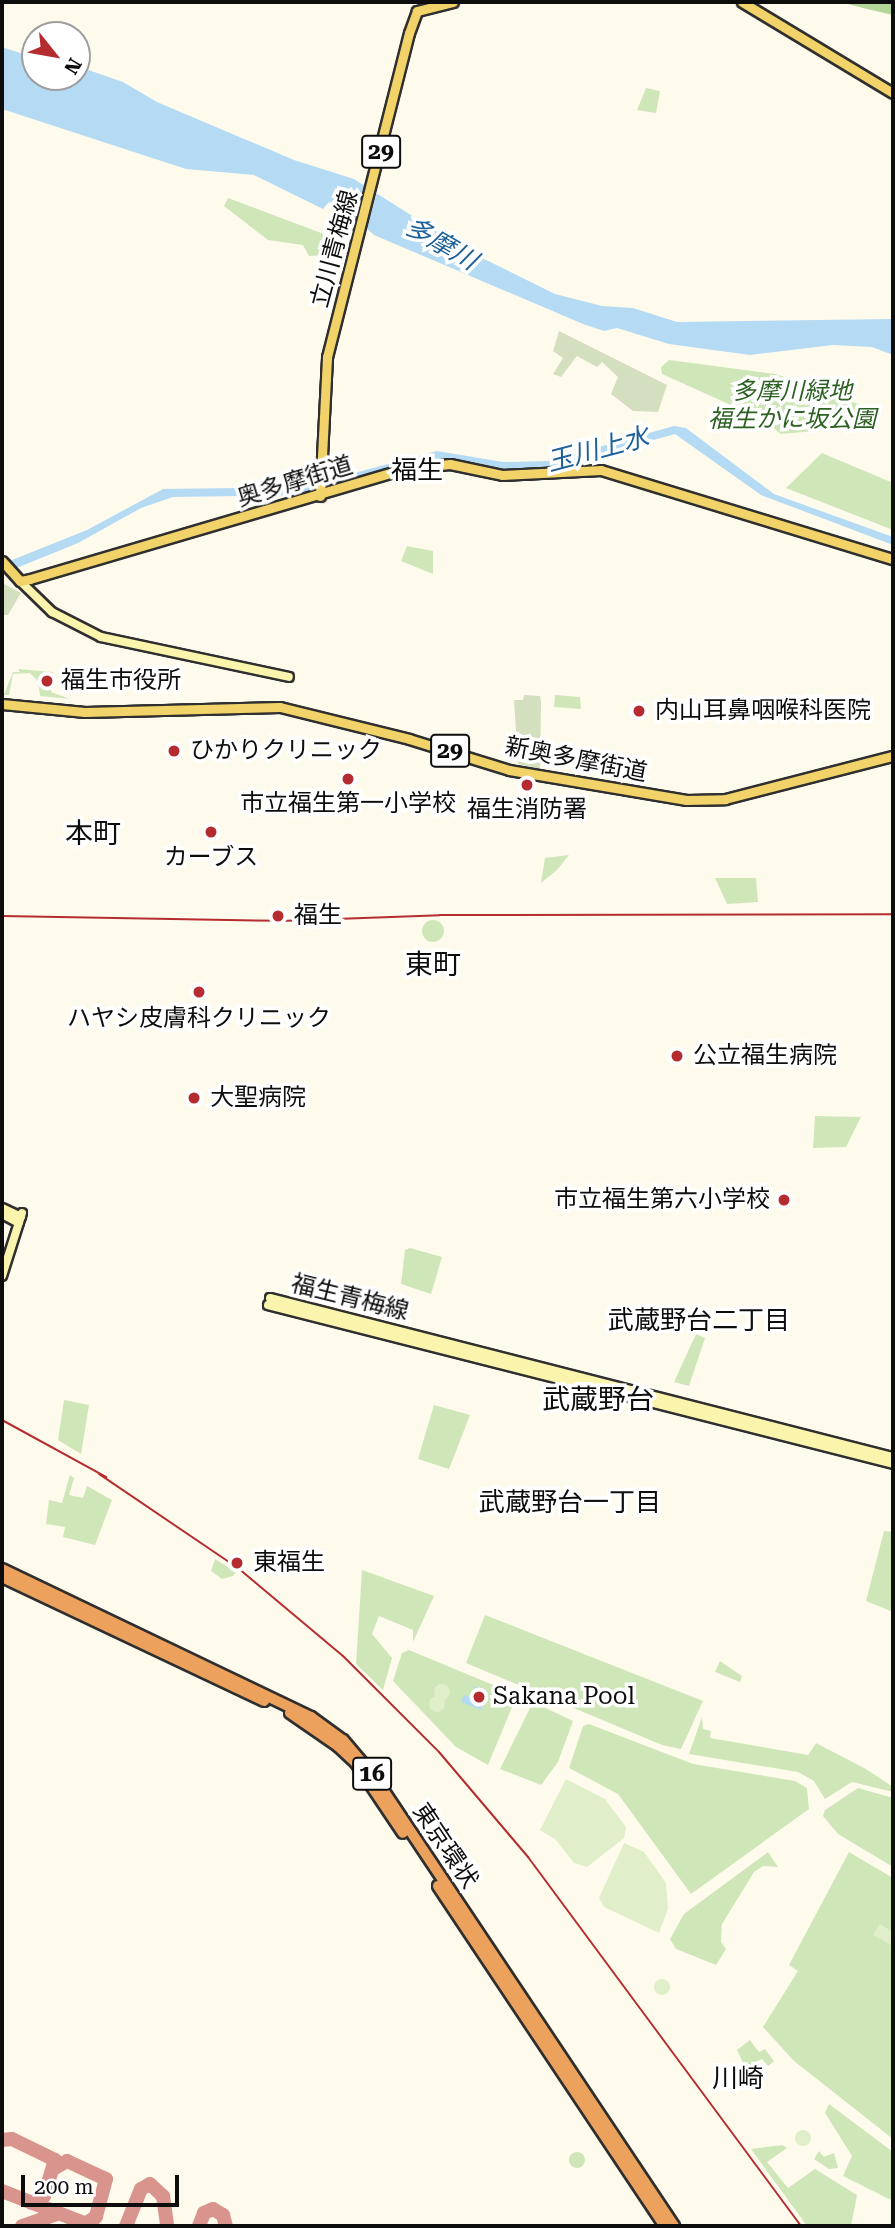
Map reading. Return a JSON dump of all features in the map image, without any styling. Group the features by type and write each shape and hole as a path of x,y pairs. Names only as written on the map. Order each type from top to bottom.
{"highway":[{"name":"東京環状","path":"2,1569 299,1711 343,1740 374,1777 674,2226"},
{"name":"東京環状","path":"2,1577 286,1711 338,1746 356,1763 665,2226"}],"main road":[{"name":"立川青梅線","path":"320,495 322,386 405,58 420,6 453,2"},
{"path":"742,2 893,93"},
{"name":"奥多摩街道","path":"20,581 425,465 450,464 502,475 592,468 893,559"},
{"path":"2,561 52,612 101,637 289,677"},
{"name":"新奥多摩街道","path":"2,704 85,712 280,707 409,739 509,770 686,800 724,799 893,756"},
{"path":"2,1208 21,1217"},
{"path":"2,1214 21,1217"},
{"path":"2,1276 21,1217"},
{"name":"福生青梅線","path":"893,1457 421,1336 269,1301 893,1464"}],"green space":[{"path":"840,2 893,2 893,15 867,9"},
{"path":"646,88 660,91 656,113 637,110"},
{"path":"228,198 345,242 342,254 309,256 303,245 268,240 224,206"},
{"path":"559,331 667,385 658,412 633,411 611,394 618,377 602,362 597,367 577,356 561,377 553,374 563,358 553,351"},
{"name":"多摩川緑地 福生かに坂公園","path":"669,360 776,374 867,407 866,414 839,418 815,431 781,434 764,420 662,374 661,367"},
{"path":"822,453 893,483 893,530 786,488"},
{"path":"407,546 433,551 433,574 401,561"},
{"path":"2,583 21,593 8,615 2,615"},
{"path":"18,669 53,672 51,692 70,699 40,696 38,681 30,673 13,674 9,695 4,695 13,672 20,672"},
{"path":"524,695 540,696 540,769 518,764 514,700 523,700"},
{"path":"555,695 580,697 581,709 554,707"},
{"path":"569,855 557,870 541,883 545,858"},
{"path":"715,878 756,878 758,902 727,904"},
{"path":"433,920 441,923 444,931 441,939 433,942 425,939 422,931 425,923"},
{"path":"815,1116 861,1117 846,1147 813,1148"},
{"path":"410,1248 442,1257 431,1294 401,1284 405,1250"},
{"path":"696,1334 705,1338 689,1386 674,1382"},
{"path":"64,1400 89,1405 81,1454 58,1440"},
{"path":"434,1405 470,1415 449,1469 418,1459"},
{"path":"70,1475 74,1478 69,1495 83,1498 87,1486 112,1500 95,1545 63,1537 65,1527 46,1524 49,1500 62,1503"},
{"path":"884,1531 893,1532 893,1612 866,1601"},
{"path":"215,1559 236,1572 233,1576 222,1579 211,1571"},
{"path":"362,1570 434,1596 413,1642 413,1630 379,1616 372,1634 392,1658 383,1690 356,1664"},
{"path":"485,1615 703,1701 681,1749 662,1745 466,1663"},
{"path":"409,1650 517,1695 488,1765 456,1747 393,1681 402,1653"},
{"path":"720,1661 742,1676 740,1682 715,1672"},
{"path":"442,1684 450,1692 442,1700 434,1692"},
{"path":"437,1696 445,1704 437,1712 429,1704"},
{"path":"533,1702 573,1721 558,1762 541,1785 500,1769"},
{"path":"702,1717 703,1729 711,1731 710,1738 808,1755 816,1743 866,1769 893,1787 893,1792 852,1782 825,1799 814,1781 798,1772 689,1754"},
{"path":"589,1724 693,1764 795,1781 807,1788 809,1809 691,1894 618,1794 569,1768 583,1726"},
{"path":"566,1779 605,1799 626,1827 624,1838 587,1867 574,1863 556,1840 540,1830"},
{"path":"858,1788 893,1798 893,1867 838,1834 823,1816 825,1810"},
{"path":"624,1843 644,1852 666,1883 668,1909 659,1933 604,1907 599,1898"},
{"path":"768,1852 778,1867 763,1866 754,1872 722,1924 721,1942 726,1949 716,1965 676,1949 670,1939 684,1914"},
{"path":"849,1852 893,1878 893,2139 794,2061 763,2027 798,1971 789,1965"},
{"path":"880,1924 893,1932 893,1946 873,1935"},
{"path":"659,1979 665,1979 670,1987 668,1993 659,1995 654,1990 654,1984"},
{"path":"750,2040 759,2052 765,2049 774,2061 768,2066 762,2059 745,2067 737,2050"},
{"path":"829,2104 893,2152 893,2201 843,2176 852,2156 825,2113"},
{"path":"803,2130 809,2132 809,2144 803,2146 797,2144 795,2138 797,2132"},
{"path":"782,2145 787,2148 767,2162 788,2188 815,2169 857,2195 851,2226 807,2226 751,2149"},
{"path":"819,2151 824,2157 834,2153 838,2168 829,2169 814,2159"},
{"path":"574,2152 580,2152 585,2160 583,2166 574,2168 569,2163 569,2157"}],"water":[{"name":"多摩川","path":"2,47 21,53 21,91 91,91 91,71 123,82 157,102 294,160 354,179 466,250 555,294 602,306 633,308 677,322 893,319 893,355 872,347 833,345 750,355 669,344 617,328 604,331 374,235 343,207 329,202 323,209 254,175 186,169 2,109"},
{"name":"玉川上水","path":"674,426 686,428 774,494 893,537 893,545 761,495 675,434 549,469 503,471 444,459 410,464 305,495 173,497 141,508 78,543 2,574 2,564 87,530 163,489 302,487 437,451 503,462 549,461"},
{"name":"Sakana Pool","path":"474,1686 488,1692 481,1710 461,1702 464,1695 472,1698"}],"pier":[{"path":"365,181 378,188 366,232 355,222"}],"taxiway":[{"path":"2,2140 12,2139 55,2160 44,2196 32,2203"},
{"path":"55,2168 67,2161 106,2179 96,2217 85,2224"},
{"path":"126,2226 141,2189 150,2184 163,2196 167,2226"},
{"path":"2,2191 92,2226"},
{"path":"199,2226 204,2213 213,2209 223,2215 226,2226"},
{"path":"22,2226 59,2213"}],"railway":[{"path":"2,916 280,921 440,915 893,914"},
{"path":"2,1420 106,1477"},
{"path":"99,1474 238,1568 343,1656 439,1752 528,1857 801,2226"}],"place":[{"name":"福生市役所","path":"47,681"},
{"name":"内山耳鼻咽喉科医院","path":"639,711"},
{"name":"ひかりクリニック","path":"174,751"},
{"name":"市立福生第一小学校","path":"348,779"},
{"name":"福生消防署","path":"527,785"},
{"name":"カーブス","path":"211,832"},
{"name":"福生","path":"278,916"},
{"name":"ハヤシ皮膚科クリニック","path":"199,992"},
{"name":"公立福生病院","path":"677,1056"},
{"name":"大聖病院","path":"194,1098"},
{"name":"市立福生第六小学校","path":"784,1200"},
{"name":"東福生","path":"237,1563"},
{"name":"Sakana Pool","path":"479,1697"}],"district":[{"name":"福生","path":"417,471"},
{"name":"本町","path":"93,834"},
{"name":"東町","path":"433,965"},
{"name":"武蔵野台二丁目","path":"699,1321"},
{"name":"武蔵野台","path":"598,1400"},
{"name":"武蔵野台一丁目","path":"570,1503"},
{"name":"川崎","path":"738,2079"}]}
